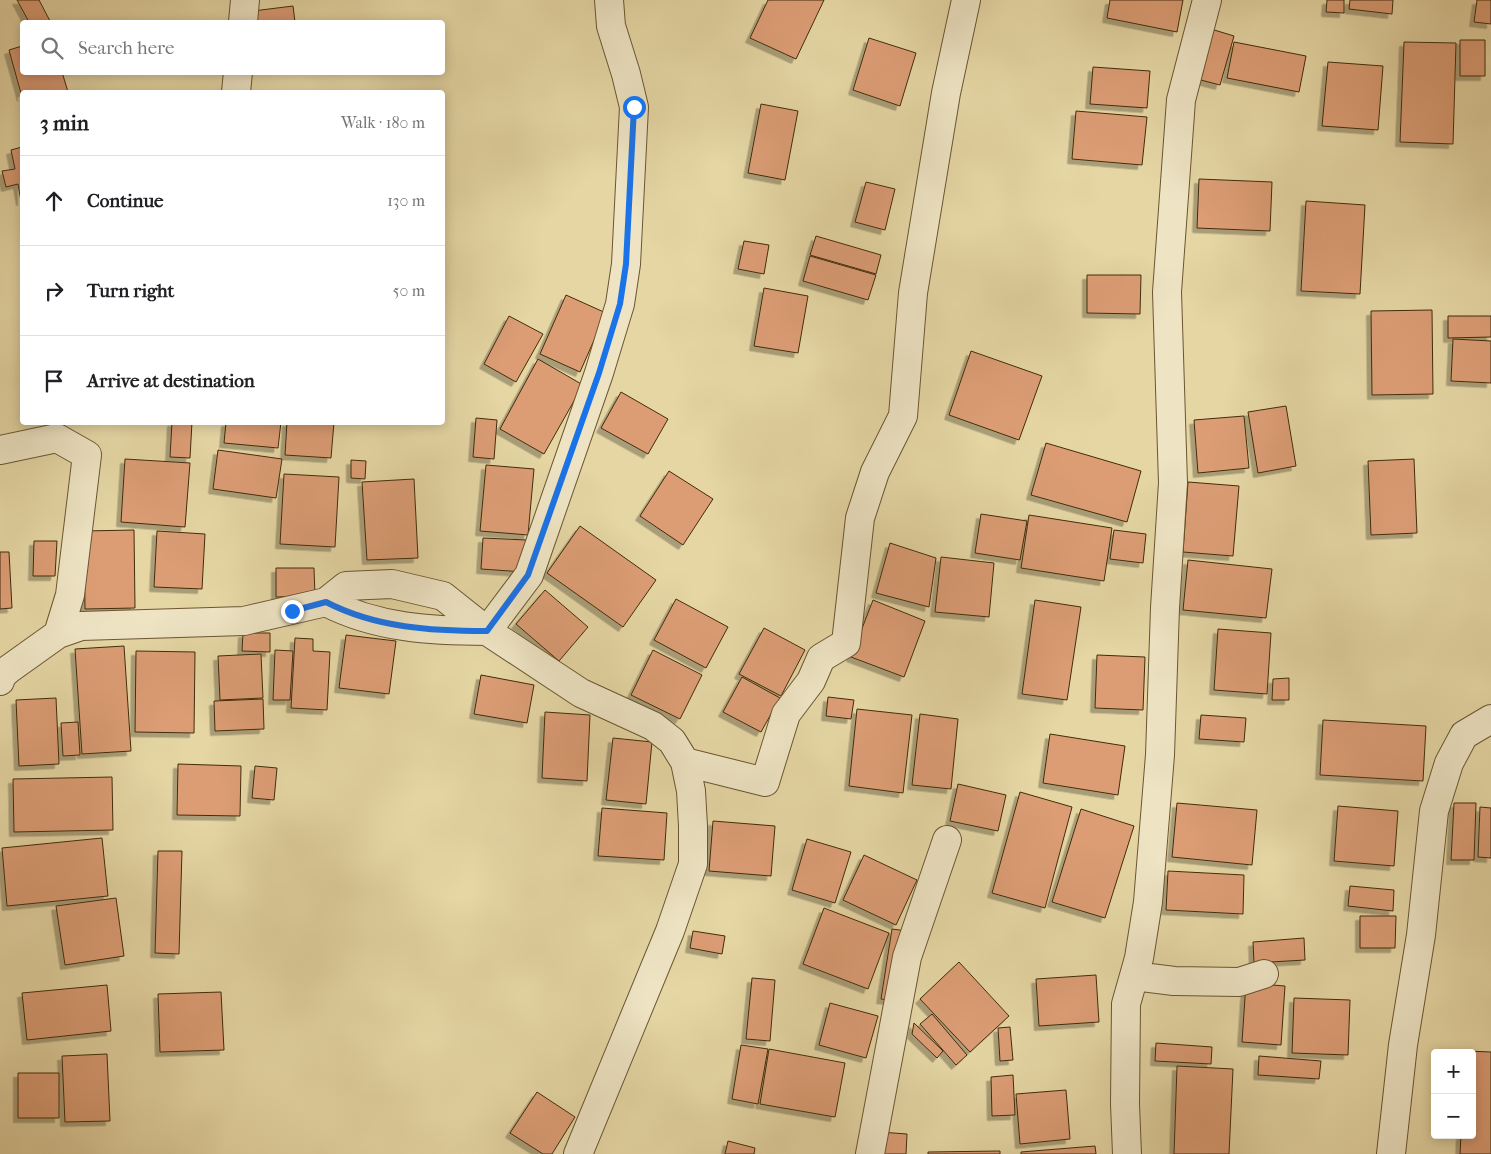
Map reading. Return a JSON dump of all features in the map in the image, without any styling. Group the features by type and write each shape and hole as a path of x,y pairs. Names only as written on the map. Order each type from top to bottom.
{"street":[{"path":"243,20 245,0"},
{"path":"487,631 528,575 599,373 620,304 626,264 634,107 611,26 609,0"},
{"path":"685,762 765,782 786,714 811,681 821,658 846,643 860,518 876,472 903,416 913,293 946,93 966,0"},
{"path":"1127,1154 1125,1104 1126,1004 1134,976 1148,902 1160,755 1165,608 1173,483 1168,282 1182,100 1207,0"},
{"path":"236,90 238,75"},
{"path":"0,450 57,438 87,455 70,595 58,634"},
{"path":"1,676 58,634 81,626 244,621 326,602 346,586 392,584 443,596 487,631 582,692 653,726 672,740 685,762 691,791 693,826 692,864 670,931 578,1154"},
{"path":"326,602 346,612 383,622 435,631 487,631"},
{"path":"1390,1154 1403,1045 1421,935 1434,811 1449,763 1464,735 1491,719"},
{"path":"870,1154 907,957 947,840"},
{"path":"1134,976 1174,981 1239,982 1264,974"}],"building":[{"path":"17,0 39,0 49,20 28,20"},
{"path":"768,0 824,0 796,59 750,38"},
{"path":"1110,0 1183,0 1177,32 1107,18"},
{"path":"1327,0 1344,0 1344,13 1326,12"},
{"path":"1350,0 1393,0 1392,14 1349,9"},
{"path":"1477,0 1491,0 1491,24 1474,22"},
{"path":"293,6 295,20 255,20 253,11"},
{"path":"1211,29 1234,36 1220,85 1197,79"},
{"path":"869,38 916,53 900,106 853,90"},
{"path":"1460,40 1485,40 1485,76 1460,76"},
{"path":"1234,42 1306,56 1299,92 1227,78"},
{"path":"1404,42 1456,43 1453,144 1400,142"},
{"path":"20,47 20,75 63,75 67,90 20,90 9,50"},
{"path":"1328,62 1383,66 1378,130 1322,126"},
{"path":"1093,67 1150,71 1147,108 1090,104"},
{"path":"761,104 798,111 785,180 748,173"},
{"path":"1076,111 1147,117 1142,165 1072,159"},
{"path":"20,148 20,195 18,184 6,187 2,171 15,169 11,150"},
{"path":"1199,179 1272,182 1270,231 1197,228"},
{"path":"866,182 895,189 885,230 855,222"},
{"path":"1306,201 1365,205 1360,294 1301,291"},
{"path":"816,236 881,255 876,274 810,255"},
{"path":"744,241 769,245 764,274 738,269"},
{"path":"810,256 876,275 868,300 803,281"},
{"path":"1087,275 1141,275 1140,314 1087,313"},
{"path":"764,288 808,296 798,353 754,346"},
{"path":"566,295 606,313 580,372 540,354"},
{"path":"1432,310 1433,394 1372,395 1371,311"},
{"path":"509,316 543,334 516,382 484,364"},
{"path":"1448,316 1491,316 1491,337 1448,338"},
{"path":"1453,339 1491,341 1491,383 1451,381"},
{"path":"971,351 1042,376 1019,440 949,415"},
{"path":"538,359 583,385 544,454 500,429"},
{"path":"621,392 668,419 648,454 601,428"},
{"path":"1286,406 1296,466 1258,473 1248,412"},
{"path":"1244,416 1249,468 1198,473 1194,420"},
{"path":"476,418 497,420 494,459 473,457"},
{"path":"172,425 192,425 190,458 170,457"},
{"path":"226,425 281,425 278,448 224,443"},
{"path":"287,425 334,425 331,458 285,455"},
{"path":"1046,443 1141,471 1127,522 1031,495"},
{"path":"218,450 282,459 276,498 213,489"},
{"path":"125,459 190,463 185,527 121,522"},
{"path":"1414,459 1417,533 1371,535 1368,461"},
{"path":"351,460 366,461 365,479 351,478"},
{"path":"486,465 534,469 528,535 480,531"},
{"path":"669,471 713,499 683,545 640,516"},
{"path":"284,474 339,477 335,547 280,544"},
{"path":"414,479 418,558 367,560 362,482"},
{"path":"1188,482 1239,486 1233,556 1183,552"},
{"path":"981,514 1027,521 1020,560 975,553"},
{"path":"1029,515 1112,528 1104,581 1021,568"},
{"path":"580,526 656,580 623,627 547,573"},
{"path":"134,530 135,608 85,609 84,531"},
{"path":"1114,530 1146,534 1143,563 1110,559"},
{"path":"157,531 205,534 202,589 154,587"},
{"path":"483,538 526,540 524,572 481,569"},
{"path":"34,541 57,541 55,576 33,576"},
{"path":"890,543 936,558 929,607 876,593"},
{"path":"0,552 9,552 12,608 0,609"},
{"path":"941,557 994,563 989,617 935,612"},
{"path":"1188,560 1272,569 1266,618 1183,610"},
{"path":"276,568 314,568 315,596 276,597"},
{"path":"545,590 588,627 559,661 516,624"},
{"path":"676,599 728,627 706,668 654,640"},
{"path":"873,600 925,621 904,677 851,657"},
{"path":"1035,600 1081,607 1067,700 1022,694"},
{"path":"764,628 805,650 781,696 739,674"},
{"path":"1218,629 1271,633 1267,694 1214,690"},
{"path":"243,633 270,633 270,652 242,651"},
{"path":"346,635 396,641 389,694 339,688"},
{"path":"295,638 313,639 313,651 330,652 327,710 291,708"},
{"path":"124,646 131,751 82,754 75,649"},
{"path":"275,650 293,651 290,700 273,700"},
{"path":"653,650 702,675 680,719 631,695"},
{"path":"136,651 195,652 194,733 135,732"},
{"path":"261,654 263,698 220,700 218,656"},
{"path":"1097,655 1145,657 1143,710 1095,708"},
{"path":"481,675 534,685 527,723 474,714"},
{"path":"742,677 780,698 761,732 723,712"},
{"path":"1289,678 1289,700 1272,700 1273,679"},
{"path":"828,697 854,700 851,719 826,716"},
{"path":"56,698 59,764 19,766 16,700"},
{"path":"263,699 264,729 215,731 214,701"},
{"path":"857,709 912,715 903,793 849,786"},
{"path":"545,712 590,715 587,781 542,778"},
{"path":"920,714 958,719 951,789 912,785"},
{"path":"1201,715 1246,718 1244,742 1199,739"},
{"path":"1323,720 1426,726 1423,781 1320,775"},
{"path":"78,722 80,755 63,756 61,723"},
{"path":"1050,734 1125,746 1118,795 1043,783"},
{"path":"613,738 652,742 646,804 606,800"},
{"path":"178,764 241,766 240,816 177,815"},
{"path":"255,766 277,768 274,800 252,798"},
{"path":"112,777 113,830 14,832 13,779"},
{"path":"958,784 1006,795 998,831 950,821"},
{"path":"1020,792 1072,807 1045,908 992,893"},
{"path":"1177,803 1257,810 1252,865 1172,857"},
{"path":"1454,803 1476,803 1474,860 1451,860"},
{"path":"1338,806 1398,811 1394,866 1334,861"},
{"path":"1480,807 1491,808 1491,858 1478,857"},
{"path":"602,808 667,813 664,860 598,856"},
{"path":"1081,809 1134,826 1105,918 1052,902"},
{"path":"713,821 775,826 771,876 709,871"},
{"path":"102,838 108,896 7,906 2,848"},
{"path":"807,839 851,852 835,903 792,890"},
{"path":"158,851 182,851 179,954 155,953"},
{"path":"864,855 917,880 896,925 843,900"},
{"path":"1168,871 1244,875 1243,914 1166,910"},
{"path":"1350,886 1394,890 1393,911 1348,906"},
{"path":"116,898 124,956 65,965 56,906"},
{"path":"824,908 889,933 868,989 803,964"},
{"path":"1360,916 1396,916 1395,948 1360,948"},
{"path":"892,929 907,931 896,1001 881,999"},
{"path":"693,931 725,936 722,954 690,948"},
{"path":"1304,938 1305,960 1254,963 1253,942"},
{"path":"959,962 1009,1016 970,1052 920,999"},
{"path":"1096,975 1099,1022 1039,1026 1036,979"},
{"path":"752,978 775,980 770,1041 746,1039"},
{"path":"1246,983 1285,986 1281,1045 1242,1042"},
{"path":"107,985 111,1031 27,1040 22,993"},
{"path":"221,992 224,1050 160,1052 158,994"},
{"path":"1294,998 1350,1000 1348,1055 1292,1053"},
{"path":"830,1003 878,1016 866,1058 819,1045"},
{"path":"932,1014 967,1055 956,1065 920,1024"},
{"path":"914,1023 943,1051 937,1058 912,1034"},
{"path":"1010,1027 1013,1060 1000,1061 998,1028"},
{"path":"1156,1043 1212,1047 1211,1064 1155,1061"},
{"path":"741,1045 768,1049 758,1104 732,1099"},
{"path":"769,1049 845,1063 835,1117 760,1104"},
{"path":"1476,1051 1491,1052 1491,1154 1460,1154 1461,1139 1476,1139"},
{"path":"107,1054 110,1121 65,1122 62,1056"},
{"path":"1259,1056 1321,1061 1319,1079 1258,1075"},
{"path":"1177,1066 1233,1069 1229,1154 1174,1154"},
{"path":"18,1073 59,1073 59,1118 18,1118"},
{"path":"1013,1075 1015,1115 992,1116 991,1077"},
{"path":"1066,1090 1070,1139 1020,1144 1016,1094"},
{"path":"537,1092 575,1117 552,1154 543,1154 510,1133"},
{"path":"880,1132 907,1134 906,1154 878,1154"},
{"path":"728,1141 755,1148 754,1154 725,1154"},
{"path":"1095,1146 1096,1154 1021,1154 1021,1152"},
{"path":"1000,1151 1000,1154 928,1154 928,1152"}],"route":[{"path":"292,611 326,602 346,612 383,622 435,631 487,631 528,575 599,373 620,304 626,264 629,185 634,143 634,107"}]}
